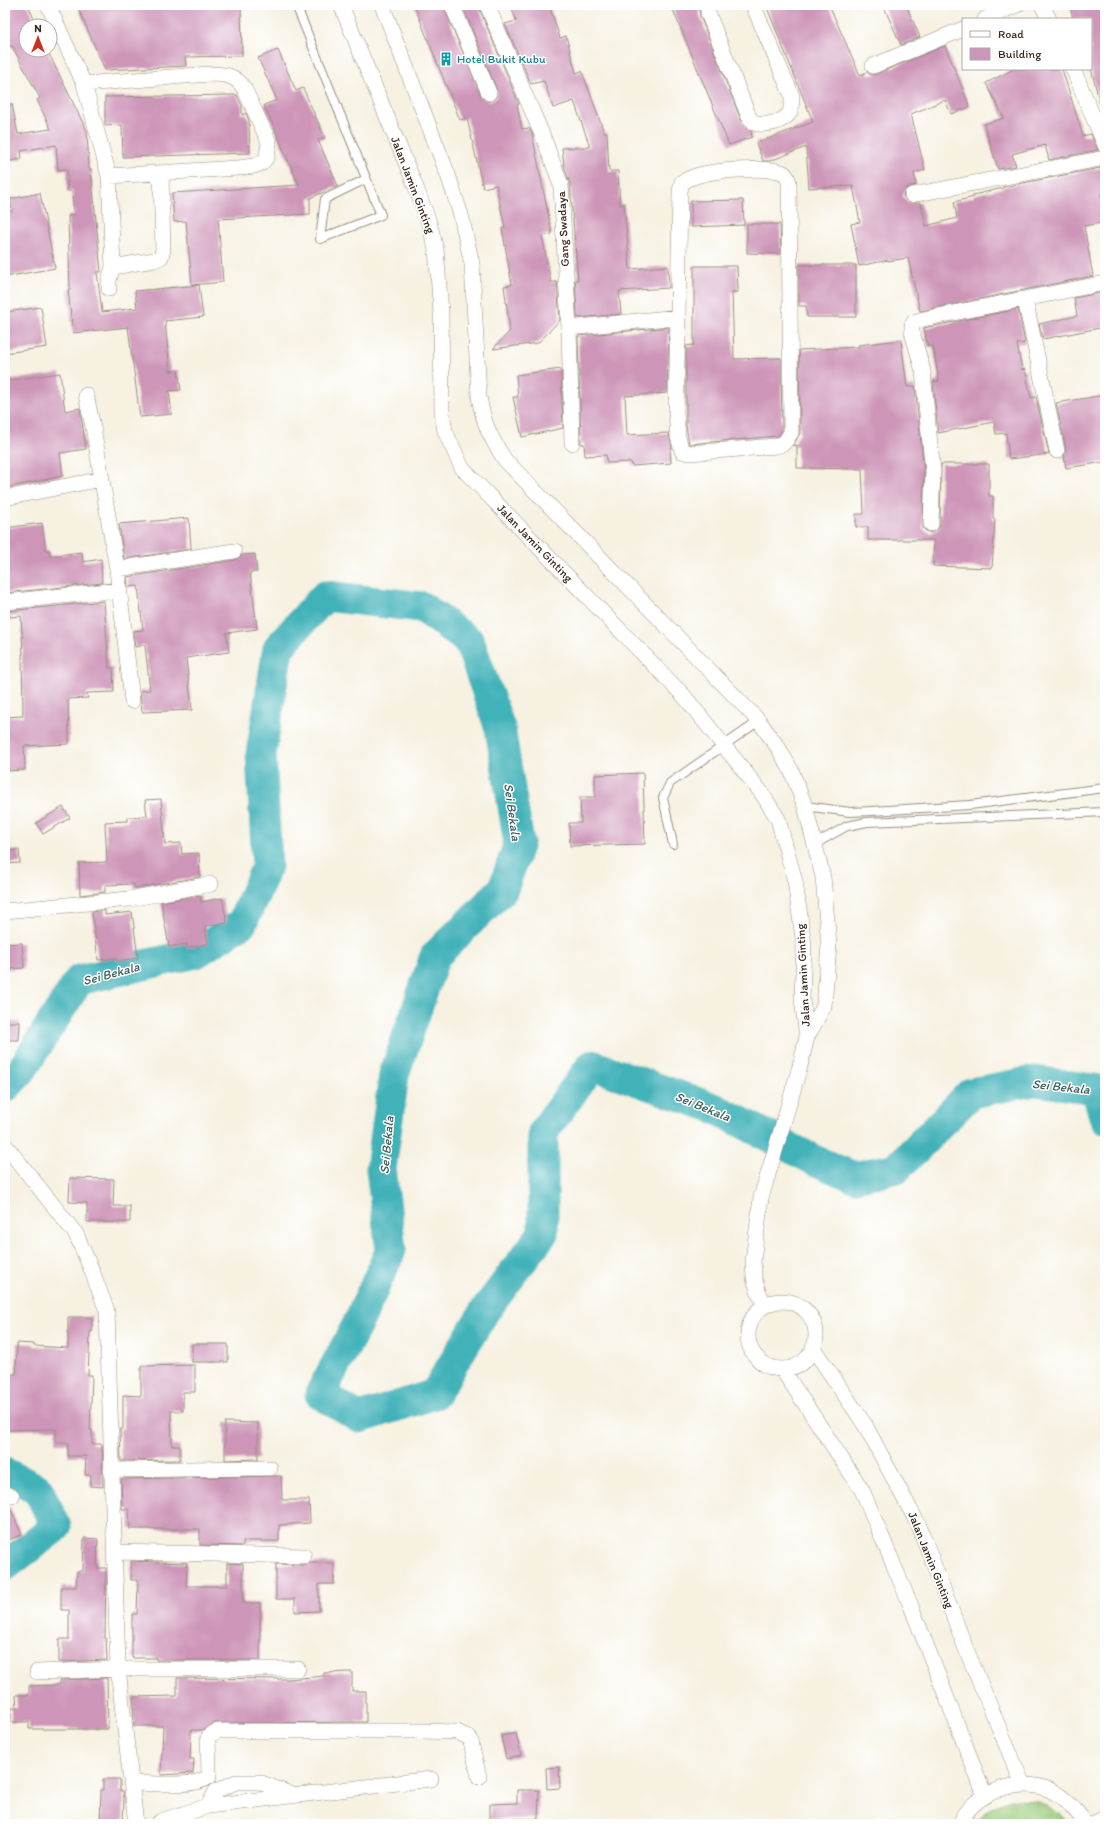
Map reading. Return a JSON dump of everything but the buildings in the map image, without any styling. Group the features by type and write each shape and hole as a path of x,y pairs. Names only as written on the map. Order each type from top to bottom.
{"street":[{"path":"48,5 84,84 109,176 113,266 109,280 109,288"},
{"name":"Jalan Jamin Ginting","path":"341,5 415,185 428,219 436,249 441,312 442,413 445,431 452,448 462,468 684,696 725,745 761,792 778,819 795,881 804,945 802,999 807,1037"},
{"name":"Jalan Jamin Ginting","path":"382,5 448,175 461,215 472,264 479,398 482,418 490,439 505,460 758,721 779,749 791,770 805,806 823,877 829,945 824,1006 807,1037 799,1070 760,1198 753,1261 754,1278 758,1294 766,1305"},
{"path":"452,5 489,93"},
{"name":"Gang Swadaya","path":"487,5 544,139 561,185 569,328 572,443"},
{"path":"708,13 749,117 754,123 763,124 780,120 789,114 792,106 792,96 753,5"},
{"path":"987,18 1017,5"},
{"path":"1042,5 1048,18"},
{"path":"873,66 962,29"},
{"path":"1073,70 1105,145"},
{"path":"84,84 224,74 239,80 269,142 267,157 262,163 254,166 161,174 109,176"},
{"path":"912,195 1105,158"},
{"path":"761,169 780,171 786,174 789,182 790,231 789,404 791,433 784,443 777,446 689,454 682,451 678,437 676,412 678,317 680,191 682,182 697,175 731,170 761,169"},
{"path":"113,266 154,260 162,254 161,174"},
{"path":"931,524 933,471 922,371 912,332 912,325 914,322 1105,283"},
{"path":"1025,299 1058,451"},
{"path":"569,328 678,317"},
{"path":"86,395 117,569 118,590 132,701"},
{"path":"5,498 102,479"},
{"path":"117,569 234,551"},
{"path":"5,602 118,590"},
{"path":"5,911 129,899 211,884"},
{"path":"5,1145 76,1234 107,1311 118,1669 136,1824"},
{"path":"785,1302 797,1305 807,1313 814,1323 816,1336 813,1348 806,1358 795,1366 782,1369 771,1367 762,1363 750,1346 748,1336 749,1326 758,1310 766,1305 785,1302"},
{"name":"Jalan Jamin Ginting","path":"813,1348 865,1425 919,1526 966,1649 1023,1785"},
{"path":"782,1369 862,1490 911,1606 985,1796"},
{"path":"111,1470 270,1468"},
{"path":"115,1552 304,1556"},
{"path":"37,1672 118,1669 298,1669"},
{"path":"131,1784 193,1783 204,1781 208,1778 209,1774 208,1738 210,1734 218,1731 457,1732 470,1738 479,1777"},
{"path":"158,1824 161,1821 208,1806 431,1779"},
{"path":"208,1806 216,1791 236,1782 259,1782 296,1796"},
{"path":"960,1824 972,1807 985,1796 1003,1788 1023,1785 1050,1790 1072,1805 1086,1824"},
{"path":"1092,1824 1105,1818"}],"lane":[{"path":"296,5 381,215 320,239 324,198 366,179"},
{"path":"673,844 663,798 670,783 758,721"},
{"path":"805,806 850,812 970,805 1105,788"},
{"path":"970,805 971,817"},
{"path":"815,844 847,826 867,822 1105,812"}],"green space":[{"path":"1016,1799 1038,1802 1052,1808 1058,1812 1067,1824 975,1824 988,1810"}],"waterway":[{"name":"Sei Bekala","path":"5,1088 21,1071 79,980 196,953 242,923 267,866 261,754 278,648 325,596 422,607 469,641 500,728 519,843 503,889 435,956 394,1075 381,1169 391,1250 357,1325 320,1394 360,1418 435,1394 484,1312 543,1233 543,1132 592,1065 714,1108 814,1160 854,1177 897,1168 971,1093 1034,1081 1096,1089 1105,1119"},
{"name":"Sei Bekala","path":"5,1473 38,1489 56,1527 5,1566"}],"place":[{"name":"Hotel Bukit Kubu","path":"446,59"}]}
